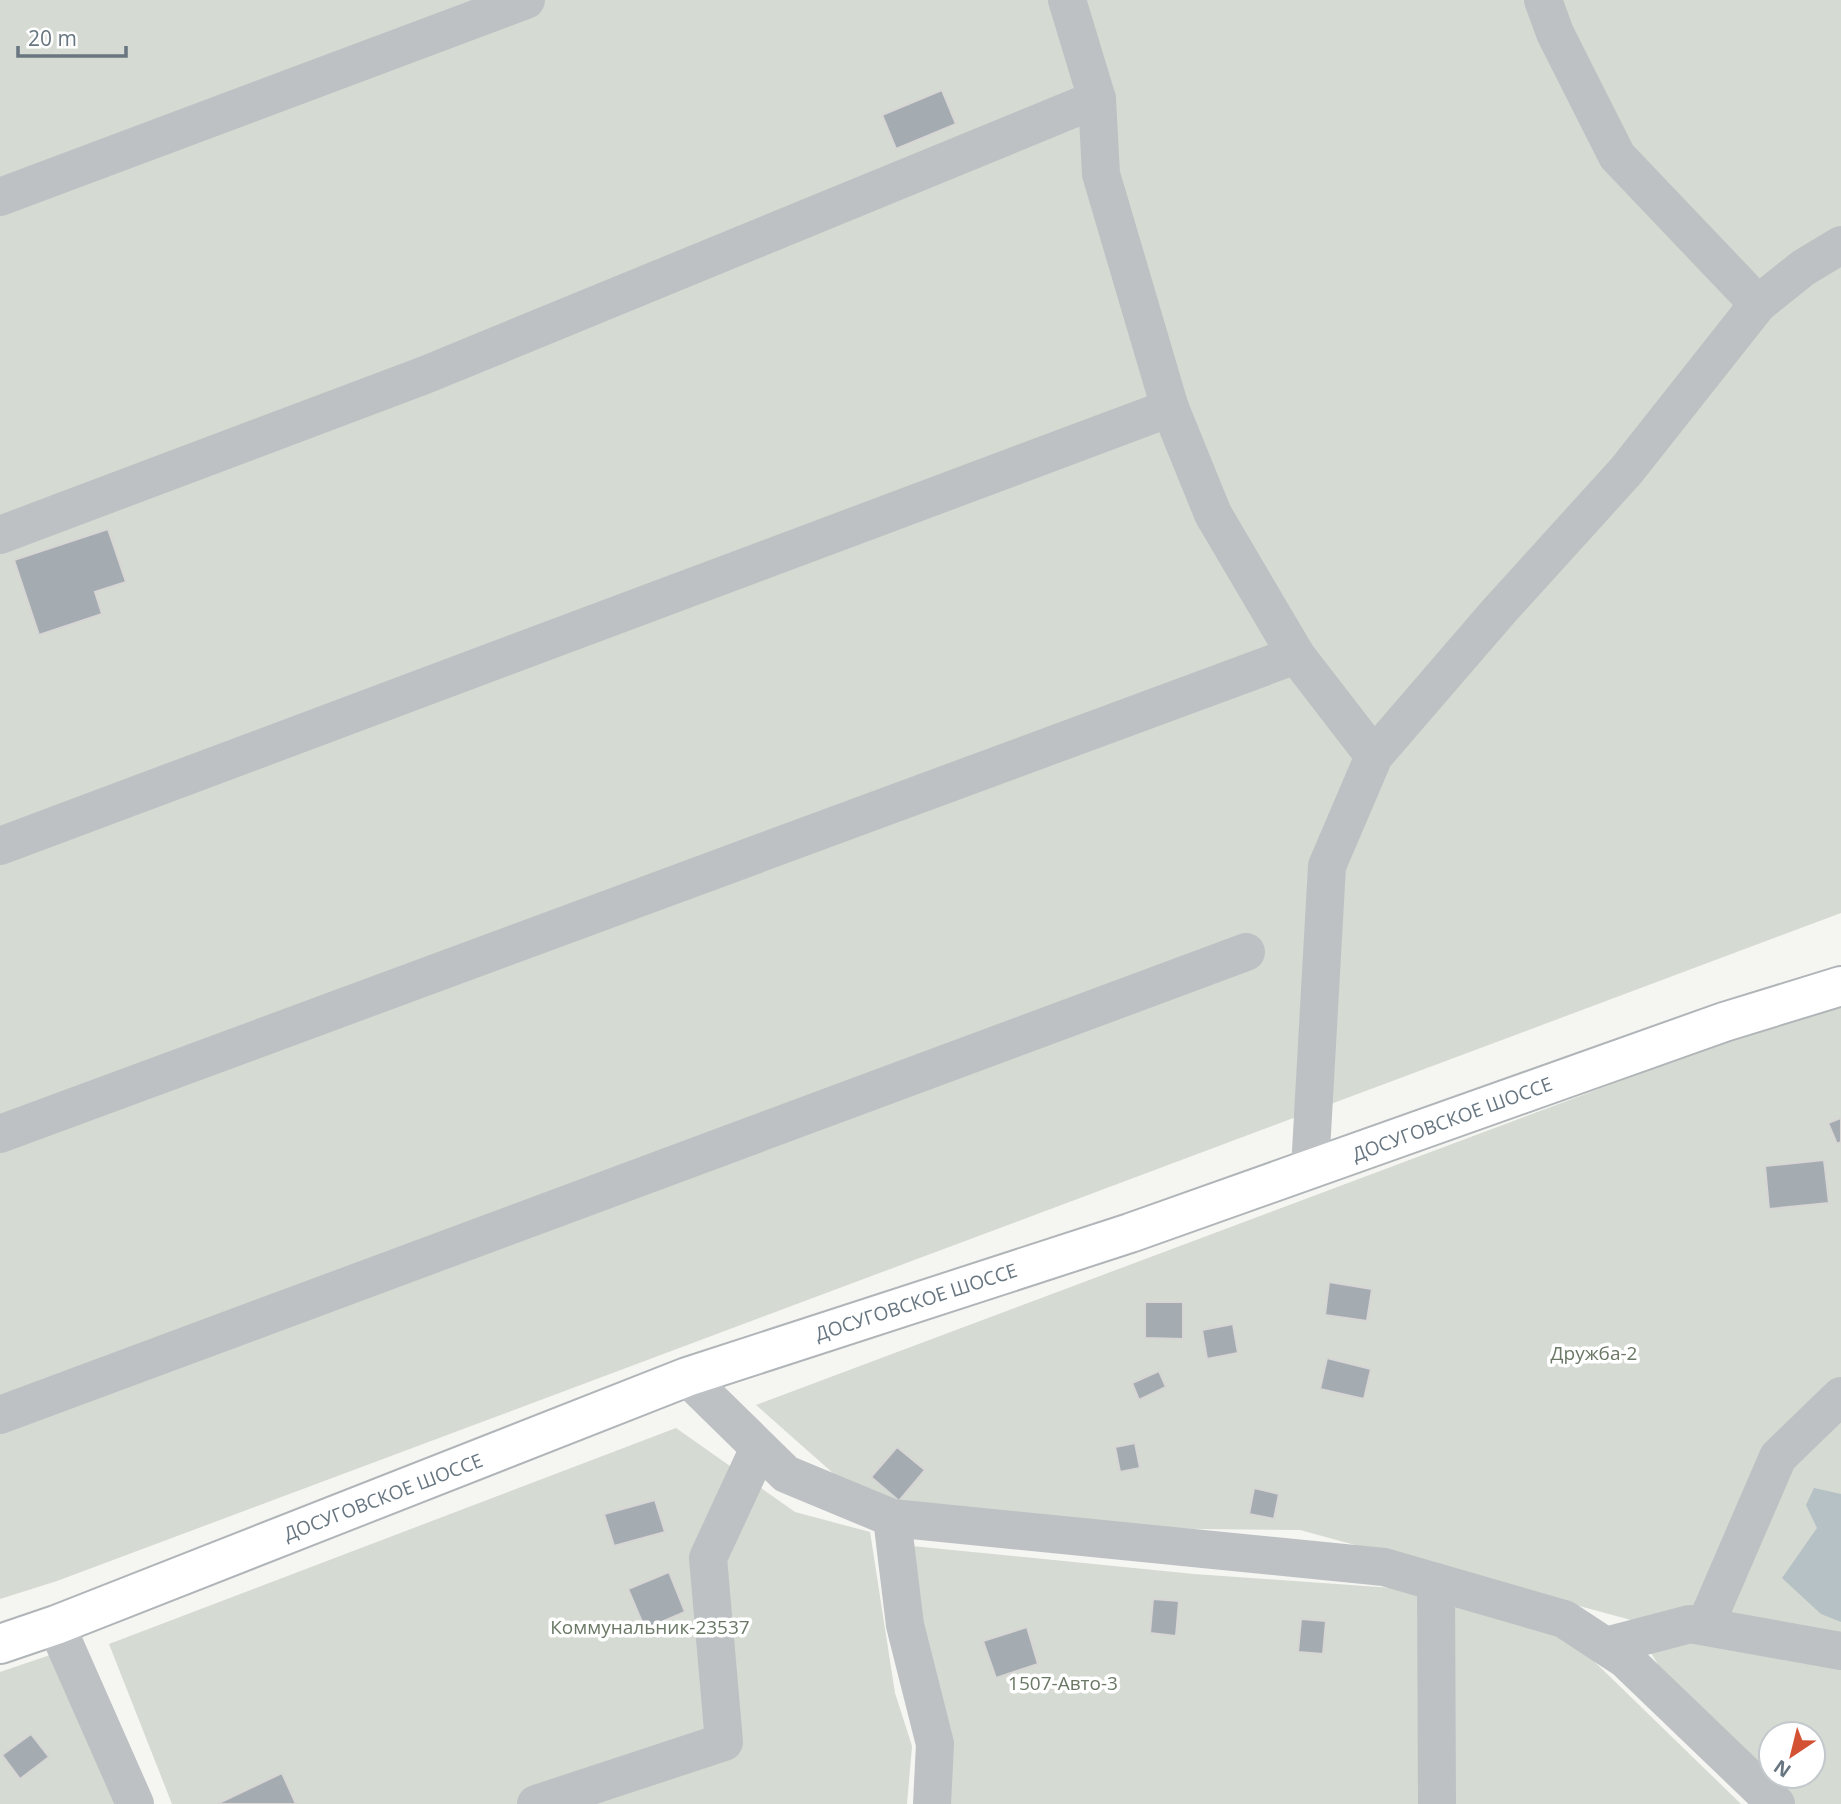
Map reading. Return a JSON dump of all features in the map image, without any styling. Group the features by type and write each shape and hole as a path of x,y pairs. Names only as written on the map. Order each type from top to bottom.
{"main road":[{"name":"ДОСУГОВСКОЕ ШОССЕ","path":"2,1638 56,1625 687,1377 1130,1233 1724,1022 1841,986"}],"lane":[{"path":"0,197 526,0"},
{"path":"1067,0 1097,99 1101,174 1170,408 1213,514 1296,655 1374,756"},
{"path":"1543,0 1555,33 1617,156 1758,304"},
{"path":"0,535 425,375 1097,99"},
{"path":"1310,1169 1327,866 1374,756 1499,611 1626,471 1758,304 1803,268 1841,245"},
{"path":"0,846 1170,408"},
{"path":"0,1134 1296,655"},
{"path":"0,1415 1246,952"},
{"path":"687,1377 786,1475 892,1518 1384,1567 1564,1619 1625,1659 1776,1804"},
{"path":"1705,1626 1778,1457 1841,1396"},
{"path":"536,1804 724,1742 708,1558 759,1448"},
{"path":"892,1518 905,1625 934,1744 932,1804"},
{"path":"1436,1582 1437,1804"},
{"path":"1606,1646 1690,1624 1841,1651"},
{"path":"56,1625 135,1804"}],"green space":[{"path":"0,0 1841,0 1841,913 57,1581 0,1599"},
{"name":"Дружба-2","path":"1841,998 1841,1804 1794,1804 1780,1790 1827,1790 1827,1720 1757,1720 1757,1767 1662,1671 1631,1620 1300,1530 1009,1527 852,1490 756,1405"},
{"name":"Коммунальник-23537","path":"676,1428 795,1512 870,1532 895,1693 912,1746 907,1804 172,1804 109,1644"},
{"name":"1507-Авто-3","path":"912,1546 1194,1574 1393,1588 1566,1634 1741,1804 948,1804"},
{"path":"56,1653 118,1804 0,1804 0,1672"}],"shaded area":[{"path":"1814,1488 1841,1494 1841,1622 1821,1614 1782,1578 1817,1528 1806,1505"}],"building":[{"path":"942,90 956,124 896,149 882,115"},
{"path":"108,529 126,582 95,592 102,614 39,635 14,560"},
{"path":"1841,1118 1841,1142 1837,1144 1828,1123"},
{"path":"1824,1160 1829,1203 1769,1209 1765,1166"},
{"path":"1329,1282 1372,1289 1367,1321 1325,1315"},
{"path":"1145,1302 1183,1302 1183,1339 1145,1338"},
{"path":"1233,1324 1238,1353 1207,1359 1202,1330"},
{"path":"1327,1358 1371,1369 1364,1399 1320,1389"},
{"path":"1159,1371 1166,1387 1139,1400 1132,1383"},
{"path":"1135,1443 1140,1468 1120,1472 1115,1447"},
{"path":"897,1447 925,1470 899,1501 871,1477"},
{"path":"1254,1488 1279,1494 1274,1519 1249,1514"},
{"path":"655,1500 665,1532 614,1546 604,1514"},
{"path":"669,1572 685,1612 645,1629 628,1589"},
{"path":"1153,1599 1179,1601 1176,1636 1150,1633"},
{"path":"1301,1619 1326,1621 1323,1654 1298,1652"},
{"path":"1027,1627 1038,1664 996,1678 983,1641"},
{"path":"31,1734 49,1757 20,1779 2,1755"},
{"path":"282,1773 296,1804 217,1804"}]}
